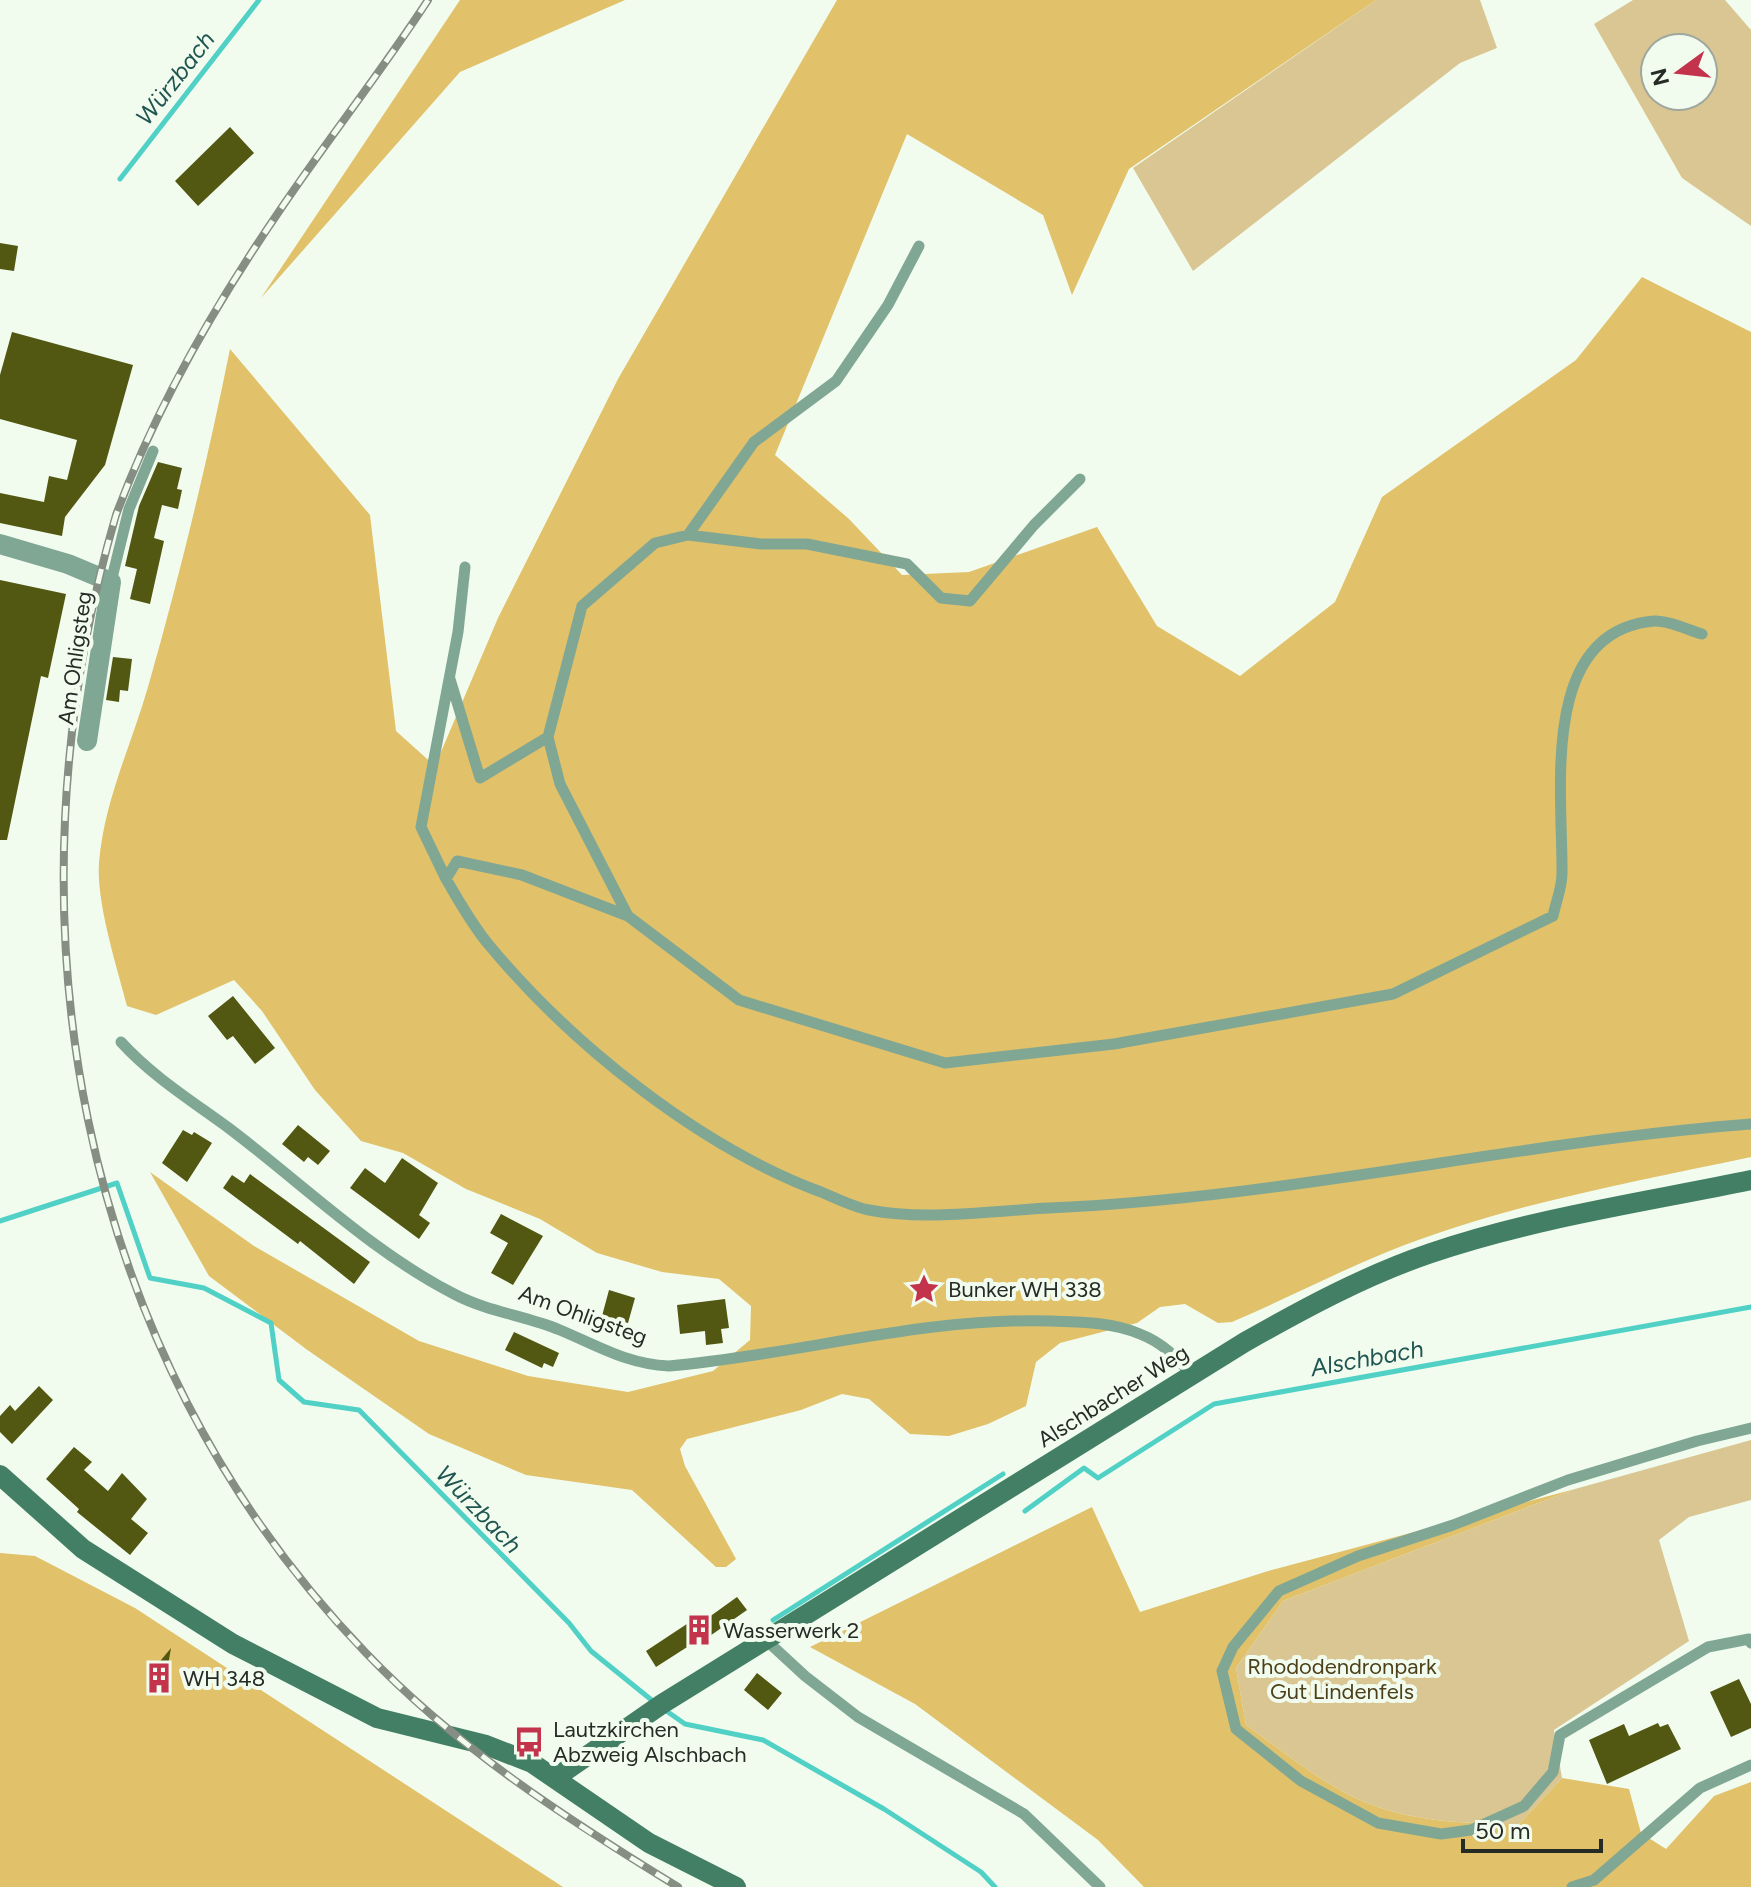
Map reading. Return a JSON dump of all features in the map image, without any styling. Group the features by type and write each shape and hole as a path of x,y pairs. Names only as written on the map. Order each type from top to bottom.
{"street":[{"path":"0,544 68,564 111,582"},
{"name":"Am Ohligsteg","path":"87,741 111,582"},
{"name":"Alschbacher Weg","path":"555,1778 662,1704 1192,1375 1306,1308 1430,1253 1500,1233 1751,1180"},
{"path":"0,1475 83,1549 233,1644 377,1718 486,1745 532,1763 649,1843 736,1887"}],"lane":[{"path":"688,535 754,442 836,381 888,305 919,246"},
{"path":"111,582 129,509 153,451"},
{"path":"628,916 560,784 548,737 582,606 655,543 688,535 761,544 807,544 907,564 941,598 970,601 1034,525 1080,479"},
{"path":"465,567 450,677 421,827 446,879 487,943 548,1010 684,1123 778,1176 868,1210 921,1214 1135,1204 1366,1177 1553,1146 1751,1124"},
{"path":"446,879 457,861 522,875 628,916 739,1000 945,1063 1114,1044 1393,994 1553,916 1562,877 1559,776 1571,684 1603,637 1656,620 1702,634"},
{"path":"450,677 480,778 548,737"},
{"name":"Am Ohligsteg","path":"121,1042 143,1067 230,1129 339,1217 432,1281 459,1296 563,1331 609,1355 648,1365 669,1366 942,1326 1011,1320 1075,1322 1119,1327 1141,1334 1167,1348 1192,1375"},
{"path":"1751,1428 1568,1480 1453,1525 1358,1556 1279,1591 1233,1647 1222,1671 1236,1729 1301,1781 1378,1823 1441,1834 1471,1830 1524,1806 1553,1772 1560,1735 1708,1647 1749,1639 1751,1643"},
{"path":"766,1640 805,1676 858,1717 1024,1814 1100,1887"},
{"path":"1572,1887 1594,1880 1700,1788 1751,1765"}],"green space":[{"path":"1376,0 1480,0 1497,48 1460,63 1193,271 1133,168"},
{"path":"1633,0 1725,0 1751,30 1751,226 1682,178 1644,112 1719,112 1719,32 1639,32 1639,103 1594,24"},
{"name":"Rhododendronpark Gut Lindenfels","path":"1751,1440 1751,1500 1689,1517 1659,1540 1689,1641 1554,1730 1562,1778 1519,1824 1430,1819 1378,1807 1326,1782 1246,1725 1236,1668 1283,1601 1575,1489"}],"shaded area":[{"path":"460,0 625,0 460,72 261,298"},
{"path":"837,0 1376,0 1129,169 1072,295 1043,215 907,134 775,455 849,519 902,575 969,572 1097,527 1157,626 1240,676 1335,602 1382,497 1576,360 1642,277 1751,332 1751,1157 1521,1208 1431,1235 1232,1322 1218,1323 1185,1304 1160,1307 1137,1323 1060,1343 1036,1362 1026,1406 988,1424 949,1436 910,1434 869,1399 842,1394 801,1410 687,1439 680,1449 685,1466 736,1559 726,1567 716,1567 632,1490 526,1475 429,1434 306,1349 209,1276 150,1172 254,1246 419,1341 528,1376 628,1392 713,1371 750,1340 751,1306 719,1279 662,1272 597,1253 540,1219 466,1189 403,1153 361,1141 315,1090 262,1011 234,980 156,1015 127,1006 104,915 99,863 112,796 148,687 182,561 230,349 370,515 396,731 435,766 498,618 618,379"},
{"path":"1575,1489 1283,1601 1236,1668 1246,1725 1343,1792 1378,1807 1430,1819 1519,1824 1562,1778 1629,1789 1641,1833 1666,1849 1714,1796 1751,1782 1751,1887 1144,1887 1098,1840 915,1704 810,1647 1092,1507 1140,1612 1268,1571"},
{"path":"0,1553 35,1556 135,1608 563,1887 0,1887"}],"building":[{"path":"230,127 254,153 198,206 175,181"},
{"path":"0,243 18,246 14,271 0,269"},
{"path":"12,332 133,365 105,465 65,517 62,536 0,523 0,493 44,502 49,476 67,480 77,440 0,419 0,375"},
{"path":"158,462 182,468 177,489 182,490 178,509 162,505 154,538 164,541 150,604 130,599 137,569 125,566 139,506"},
{"path":"0,580 66,594 48,678 41,676 7,840 0,840"},
{"path":"113,657 132,659 128,691 120,690 119,702 106,700"},
{"path":"233,996 275,1048 255,1064 233,1036 227,1040 208,1016"},
{"path":"298,1125 330,1151 318,1165 308,1157 304,1162 282,1144"},
{"path":"183,1130 192,1135 194,1132 212,1143 187,1182 162,1163"},
{"path":"402,1158 438,1183 419,1215 430,1223 419,1239 350,1188 365,1168 385,1183"},
{"path":"250,1174 370,1262 354,1284 300,1241 298,1244 223,1188 232,1175 244,1183"},
{"path":"501,1214 543,1236 513,1285 491,1273 508,1243 490,1233"},
{"path":"609,1290 635,1298 628,1323 602,1316"},
{"path":"725,1299 729,1328 721,1329 723,1343 706,1345 705,1331 680,1334 677,1305"},
{"path":"514,1332 559,1353 553,1367 544,1363 542,1368 505,1350"},
{"path":"39,1386 53,1400 12,1444 0,1432 0,1416 10,1405 15,1411"},
{"path":"74,1447 92,1462 84,1470 108,1491 122,1473 147,1499 131,1519 148,1533 130,1555 77,1512 79,1509 46,1479"},
{"path":"737,1597 747,1610 697,1645 695,1642 656,1667 646,1651 702,1614 705,1620"},
{"name":"WH 348","path":"171,1648 164,1689 147,1677"},
{"path":"757,1673 782,1693 768,1710 744,1690"},
{"path":"1739,1679 1751,1704 1751,1728 1731,1737 1710,1692"},
{"path":"1658,1723 1660,1727 1668,1724 1681,1749 1607,1784 1589,1740 1624,1724 1629,1736"}],"waterway":[{"name":"Würzbach","path":"120,179 259,0"},
{"name":"Würzbach","path":"0,1221 117,1183 150,1278 204,1288 271,1323 279,1380 304,1402 359,1410 569,1623 591,1651 654,1702"},
{"name":"Alschbach","path":"1025,1511 1084,1468 1098,1478 1214,1404 1751,1307"},
{"name":"Alschbach","path":"773,1620 1003,1474"},
{"name":"Würzbach","path":"665,1710 685,1724 763,1740 884,1809 981,1872 995,1887"}],"railway":[{"path":"428,0 298,184 233,283 168,396 116,515 81,665 65,818 67,970 88,1120 128,1265 187,1404 267,1534 366,1653 438,1720 554,1808 678,1887"}],"place":[{"name":"Bunker WH 338","path":"924,1289"},
{"name":"Wasserwerk 2","path":"699,1630"},
{"name":"WH 348","path":"159,1678"},
{"name":"Lautzkirchen Abzweig Alschbach","path":"529,1742"}]}
